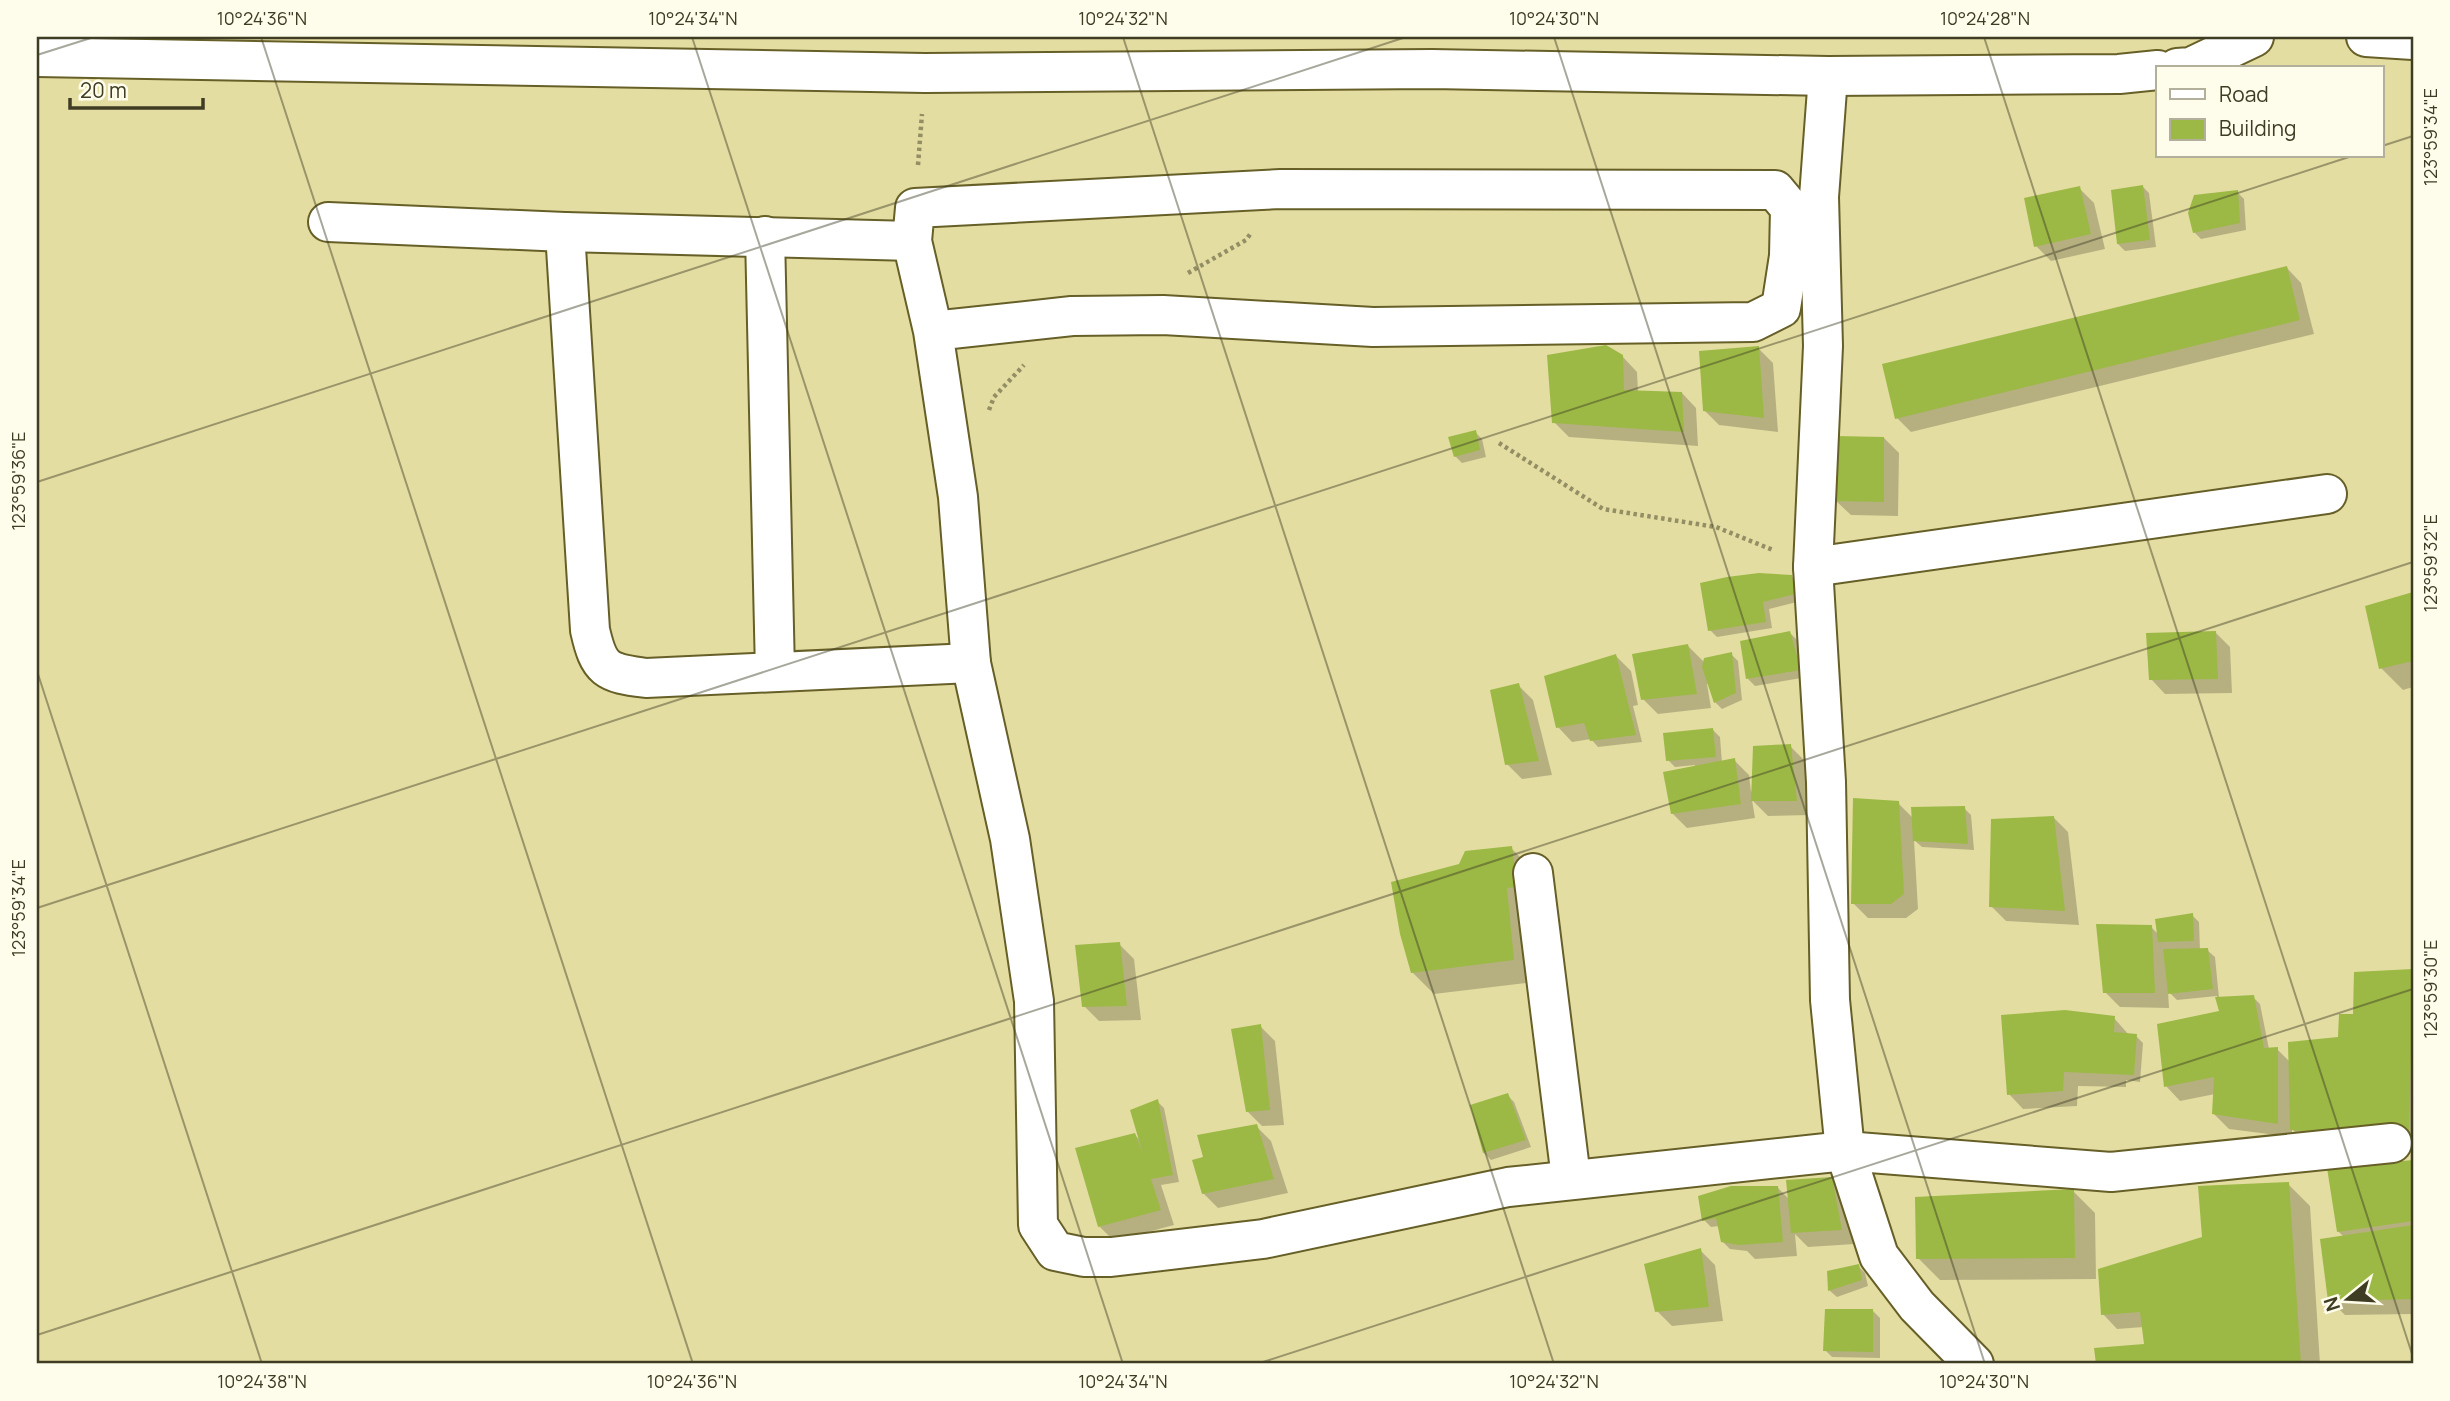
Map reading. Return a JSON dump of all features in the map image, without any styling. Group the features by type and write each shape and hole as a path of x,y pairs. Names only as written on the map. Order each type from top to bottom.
{"street":[{"path":"2193,66 2254,37"},
{"path":"2366,37 2413,40"},
{"path":"37,57 925,73 1432,69 1828,76 2119,74 2156,70"},
{"path":"1828,76 1819,197 1823,346 1813,566 1826,782 1830,1000 1845,1152 1880,1256 1917,1306 1974,1364"},
{"path":"328,222 565,232 765,236 1281,189 1775,190 1790,208 1790,256 1781,308 1753,322 1373,327 1163,315 1072,316 933,331"},
{"path":"913,224 933,331 958,498 971,663 1010,839 1032,988 1038,1225 1055,1251 1084,1258 1111,1257 1263,1239 1508,1187 1571,1178 1845,1152 2111,1172 2392,1143"},
{"path":"565,232 590,630 596,655 603,666 621,674 646,678 971,663"},
{"path":"765,236 775,672"},
{"path":"1813,566 2327,494"},
{"path":"1532,873 1571,1178"}],"path":[{"path":"913,224 925,73"},
{"path":"1186,274 1245,240 1281,189"},
{"path":"985,422 994,397 1072,316"},
{"path":"1499,443 1604,509 1716,527 1813,566"}],"building":[{"path":"2143,185 2150,240 2117,244 2111,190"},
{"path":"2080,186 2091,234 2034,247 2024,198"},
{"path":"2238,190 2240,223 2193,233 2188,213 2194,195"},
{"path":"2287,266 2300,320 1895,419 1882,364"},
{"path":"1606,345 1623,355 1624,390 1682,392 1684,432 1552,423 1547,355"},
{"path":"1759,346 1764,418 1703,411 1699,351"},
{"path":"1476,430 1480,450 1454,457 1448,437"},
{"path":"1835,436 1884,437 1884,502 1834,501"},
{"path":"1759,573 1792,575 1795,594 1763,602 1766,622 1708,631 1700,583"},
{"path":"2413,592 2413,661 2379,669 2365,606"},
{"path":"1790,631 1801,670 1746,679 1740,641"},
{"path":"2216,631 2218,679 2149,680 2146,633"},
{"path":"1688,644 1697,694 1641,700 1632,654"},
{"path":"1732,652 1736,693 1714,703 1702,667 1704,658"},
{"path":"1616,654 1636,735 1590,741 1584,723 1556,728 1544,676"},
{"path":"1519,683 1539,761 1505,765 1490,690"},
{"path":"1713,728 1716,757 1666,761 1663,733"},
{"path":"1791,744 1797,801 1751,801 1753,746"},
{"path":"1735,758 1741,804 1671,814 1663,772"},
{"path":"1853,798 1899,801 1904,894 1891,904 1851,904"},
{"path":"1965,806 1968,844 1913,841 1911,807"},
{"path":"2054,816 2065,911 1989,907 1991,819"},
{"path":"1512,846 1517,887 1507,888 1514,960 1411,973 1400,934 1391,882 1459,864 1465,851"},
{"path":"2193,913 2194,941 2158,942 2155,919"},
{"path":"2096,924 2152,925 2155,993 2103,993"},
{"path":"1120,942 1127,1006 1082,1007 1075,945"},
{"path":"2208,948 2213,989 2168,994 2163,949"},
{"path":"2413,969 2409,1132 2339,1134 2290,1130 2288,1042 2338,1037 2339,1014 2353,1014 2354,972"},
{"path":"2254,995 2264,1048 2278,1047 2278,1124 2212,1114 2214,1077 2164,1087 2157,1024 2219,1011 2215,997"},
{"path":"2065,1010 2115,1016 2114,1032 2137,1034 2134,1075 2064,1072 2063,1091 2007,1095 2001,1015"},
{"path":"1261,1024 1270,1110 1246,1112 1231,1029"},
{"path":"1508,1093 1526,1140 1483,1153 1470,1105"},
{"path":"1158,1099 1173,1175 1151,1179 1161,1210 1098,1227 1075,1148 1135,1133 1143,1154 1130,1110"},
{"path":"1257,1124 1274,1179 1202,1194 1192,1160 1203,1157 1197,1135"},
{"path":"2413,1160 2413,1221 2337,1232 2327,1168"},
{"path":"1832,1177 1842,1230 1791,1233 1786,1180"},
{"path":"2289,1182 2301,1364 2096,1364 2094,1348 2144,1344 2140,1312 2101,1315 2098,1269 2202,1237 2198,1186"},
{"path":"1731,1186 1778,1186 1783,1242 1739,1245 1721,1242 1716,1218 1702,1221 1698,1196"},
{"path":"2074,1189 2075,1258 1916,1259 1915,1197"},
{"path":"2413,1225 2413,1299 2328,1301 2320,1239"},
{"path":"1701,1248 1709,1307 1655,1312 1644,1264"},
{"path":"1859,1264 1862,1280 1828,1291 1827,1271"},
{"path":"1825,1309 1873,1309 1873,1352 1823,1351"}]}
